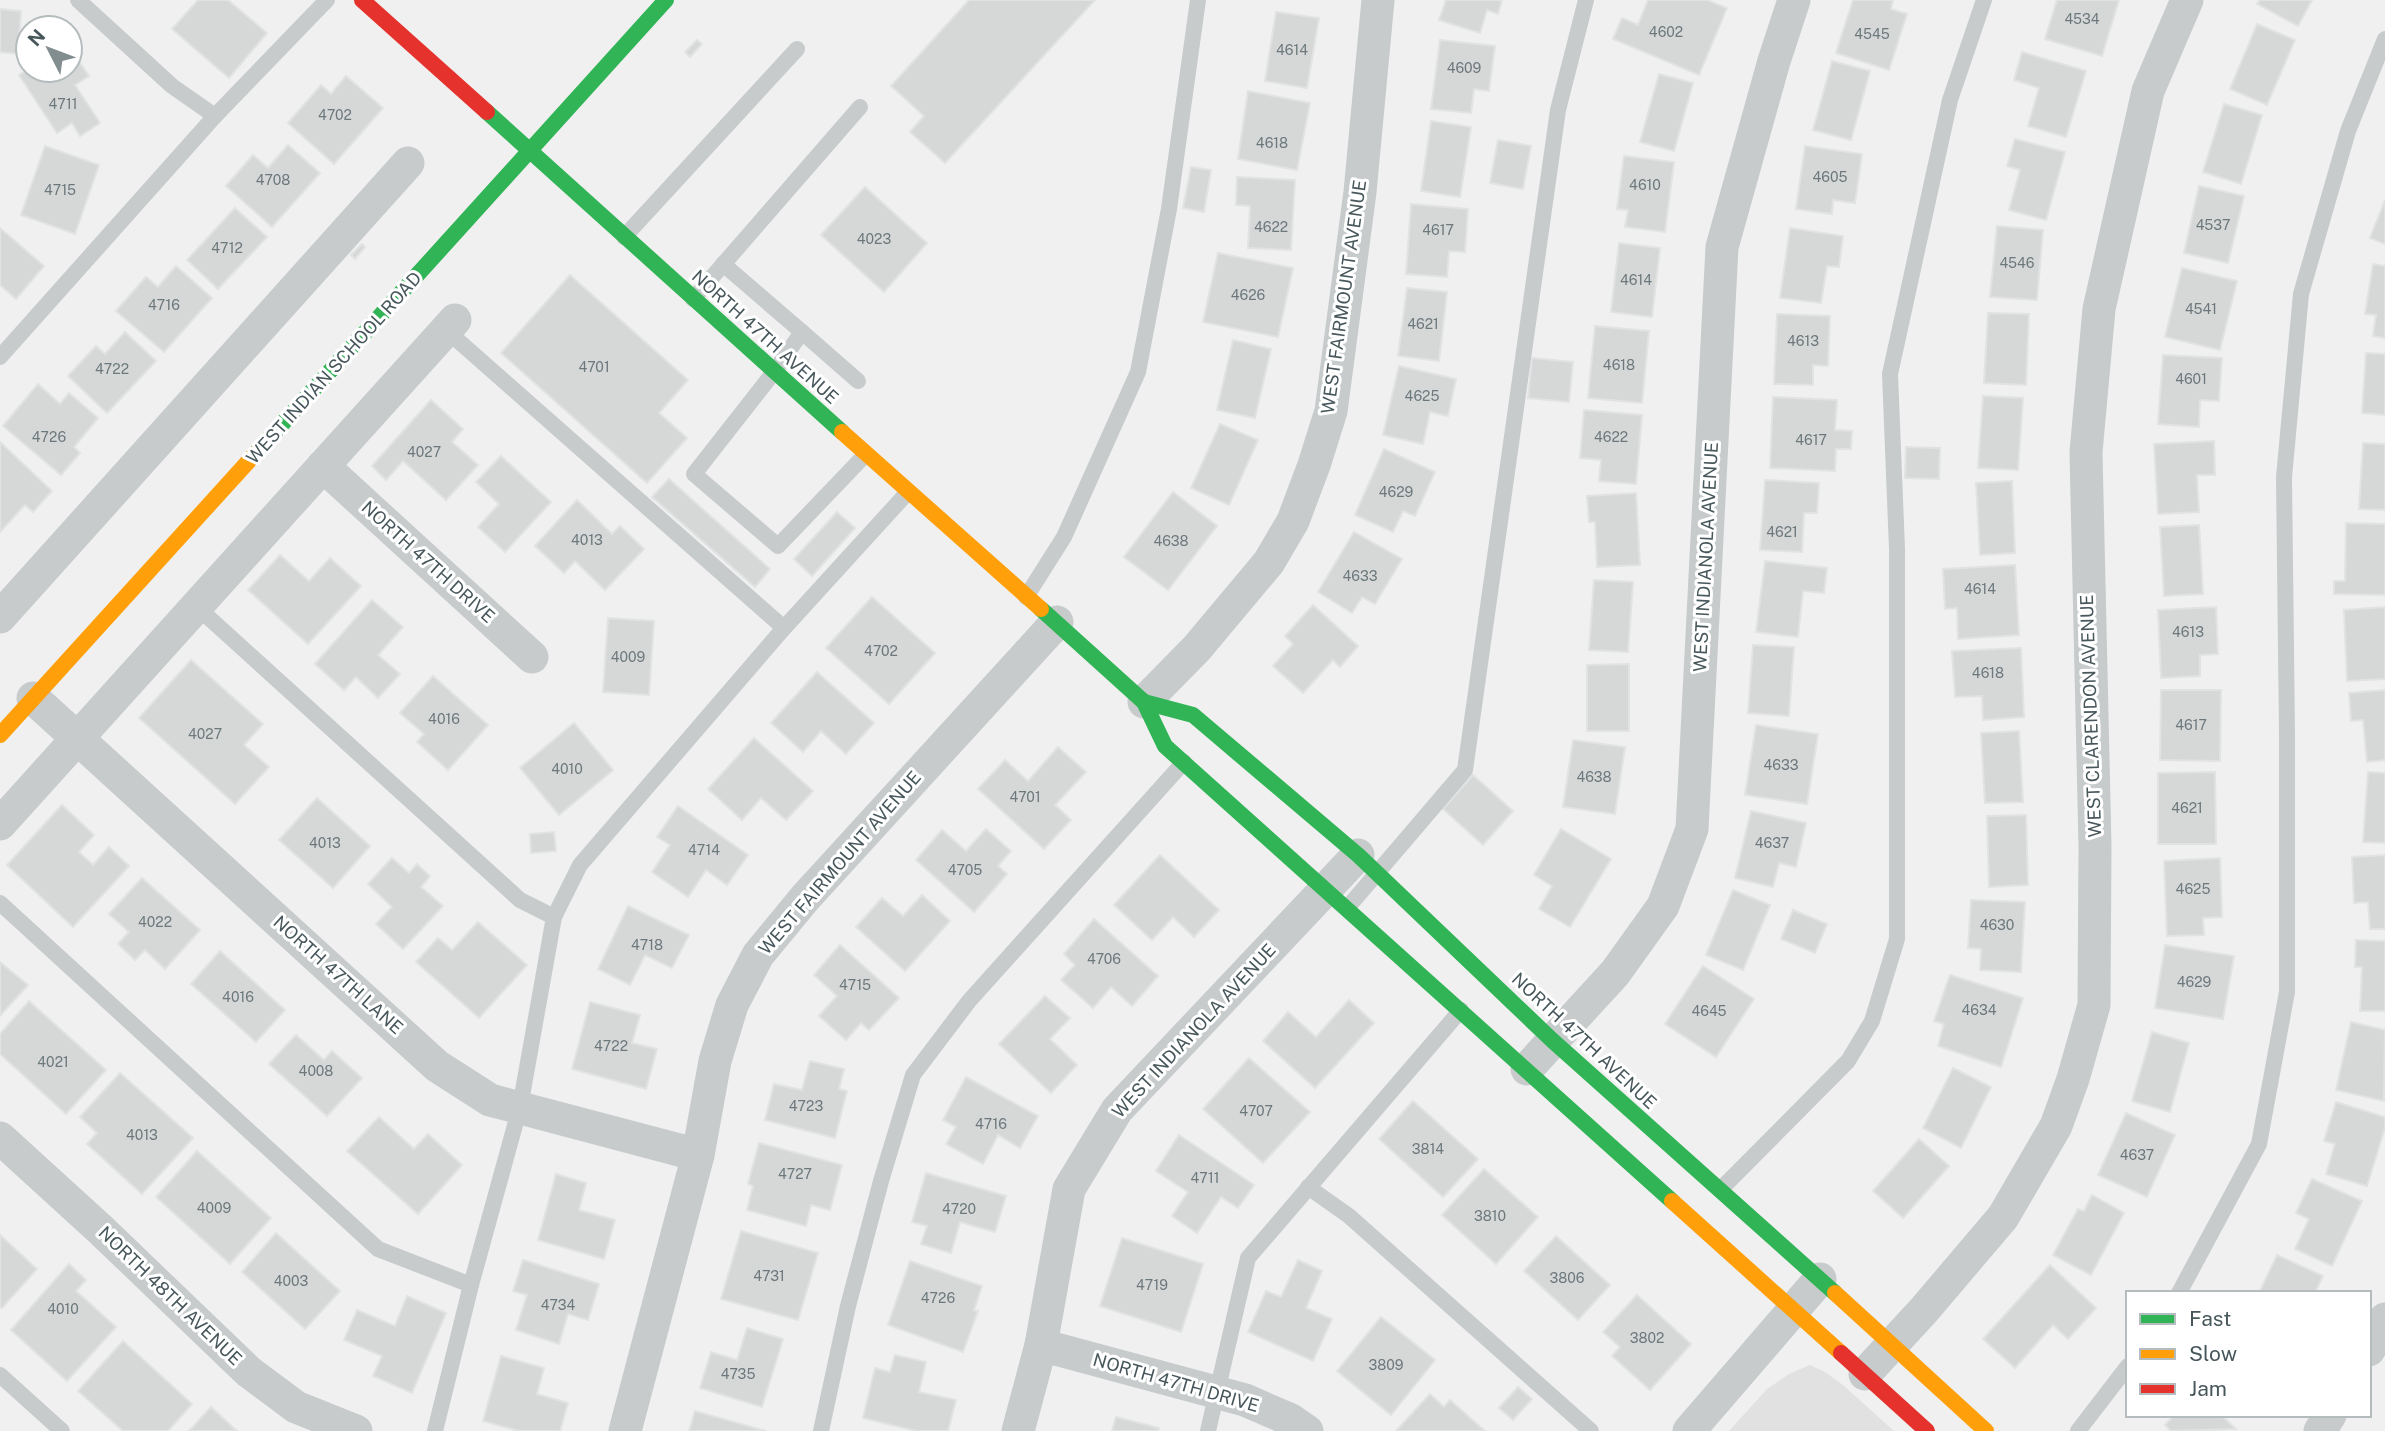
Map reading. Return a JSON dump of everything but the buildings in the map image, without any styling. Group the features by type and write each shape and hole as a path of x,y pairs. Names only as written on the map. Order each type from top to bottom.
{"street":[{"name":"NORTH 47TH AVENUE","path":"362,0 908,492 1057,622 1144,702 1166,746 1927,1431"},
{"name":"WEST INDIAN SCHOOL ROAD","path":"0,735 666,0"},
{"name":"WEST FAIRMOUNT AVENUE","path":"1144,702 1197,648 1269,562 1293,521 1314,465 1333,397 1360,192 1378,0"},
{"name":"WEST INDIANOLA AVENUE","path":"1527,1069 1615,972 1663,906 1692,828 1722,247 1774,61 1794,0"},
{"name":"WEST CLARENDON AVENUE","path":"1866,1374 1996,1226 2025,1181 2056,1126 2073,1079 2094,1005 2095,846 2086,452 2099,309 2148,91 2187,0"},
{"path":"1,614 408,163"},
{"path":"0,824 450,325"},
{"name":"NORTH 47TH DRIVE","path":"323,466 532,657"},
{"name":"WEST FAIRMOUNT AVENUE","path":"625,1431 698,1155 715,1061 732,1005 758,955 814,888 1057,622"},
{"name":"NORTH 47TH LANE","path":"33,698 437,1066 490,1100 698,1155"},
{"name":"NORTH 47TH AVENUE","path":"1144,702 1194,715 1368,864 1553,1041 1986,1431"},
{"name":"WEST INDIANOLA AVENUE","path":"1018,1431 1041,1345 1069,1189 1117,1110 1337,898 1368,864"},
{"name":"NORTH 48TH AVENUE","path":"0,1138 101,1230 249,1372 296,1407 356,1431"},
{"path":"1689,1431 1820,1279"},
{"path":"2371,1346 2385,1319"},
{"name":"NORTH 47TH DRIVE","path":"1041,1345 1245,1400 1291,1420 1307,1431"}],"lane":[{"path":"78,0 172,86 215,116"},
{"path":"0,357 215,116 327,0"},
{"path":"1026,597 1064,537 1138,372 1169,209 1198,0"},
{"path":"1368,864 1465,770 1558,110 1586,0"},
{"path":"1720,1191 1848,1061 1872,1021 1897,939 1897,549 1890,374 1950,100 1984,0"},
{"path":"2180,1291 2259,1144 2287,992 2284,477 2301,294 2348,131 2385,39"},
{"path":"624,237 797,49"},
{"path":"693,299 860,107"},
{"path":"723,264 858,381"},
{"path":"450,325 784,628"},
{"path":"802,332 694,474 778,546 866,454"},
{"path":"435,1431 471,1285 520,1107 554,917 580,865 784,628 908,492"},
{"path":"196,606 520,900 554,917"},
{"path":"821,1431 861,1256 913,1075 969,1001 1184,762"},
{"path":"0,904 378,1249 471,1285"},
{"path":"1208,1431 1248,1258 1461,1010"},
{"path":"1308,1187 1349,1216 1591,1431"},
{"path":"2078,1431 2126,1369"},
{"path":"0,1375 62,1431"}],"shaded area":[{"path":"1810,1365 1843,1385 1894,1431 1729,1431 1767,1389 1789,1374"}],"traffic: fast":[{"path":"256,453 666,0"},
{"path":"487,112 842,432"},
{"path":"1041,609 1144,702 1165,746 1672,1201"},
{"path":"1144,702 1193,715 1358,855 1553,1041 1835,1293"}],"traffic: slow":[{"path":"842,432 1041,609"},
{"path":"0,735 256,453"},
{"path":"1672,1201 1841,1353"},
{"path":"1835,1293 1986,1431"}],"traffic: jam":[{"path":"362,0 487,112"},
{"path":"1841,1353 1927,1431"}]}
